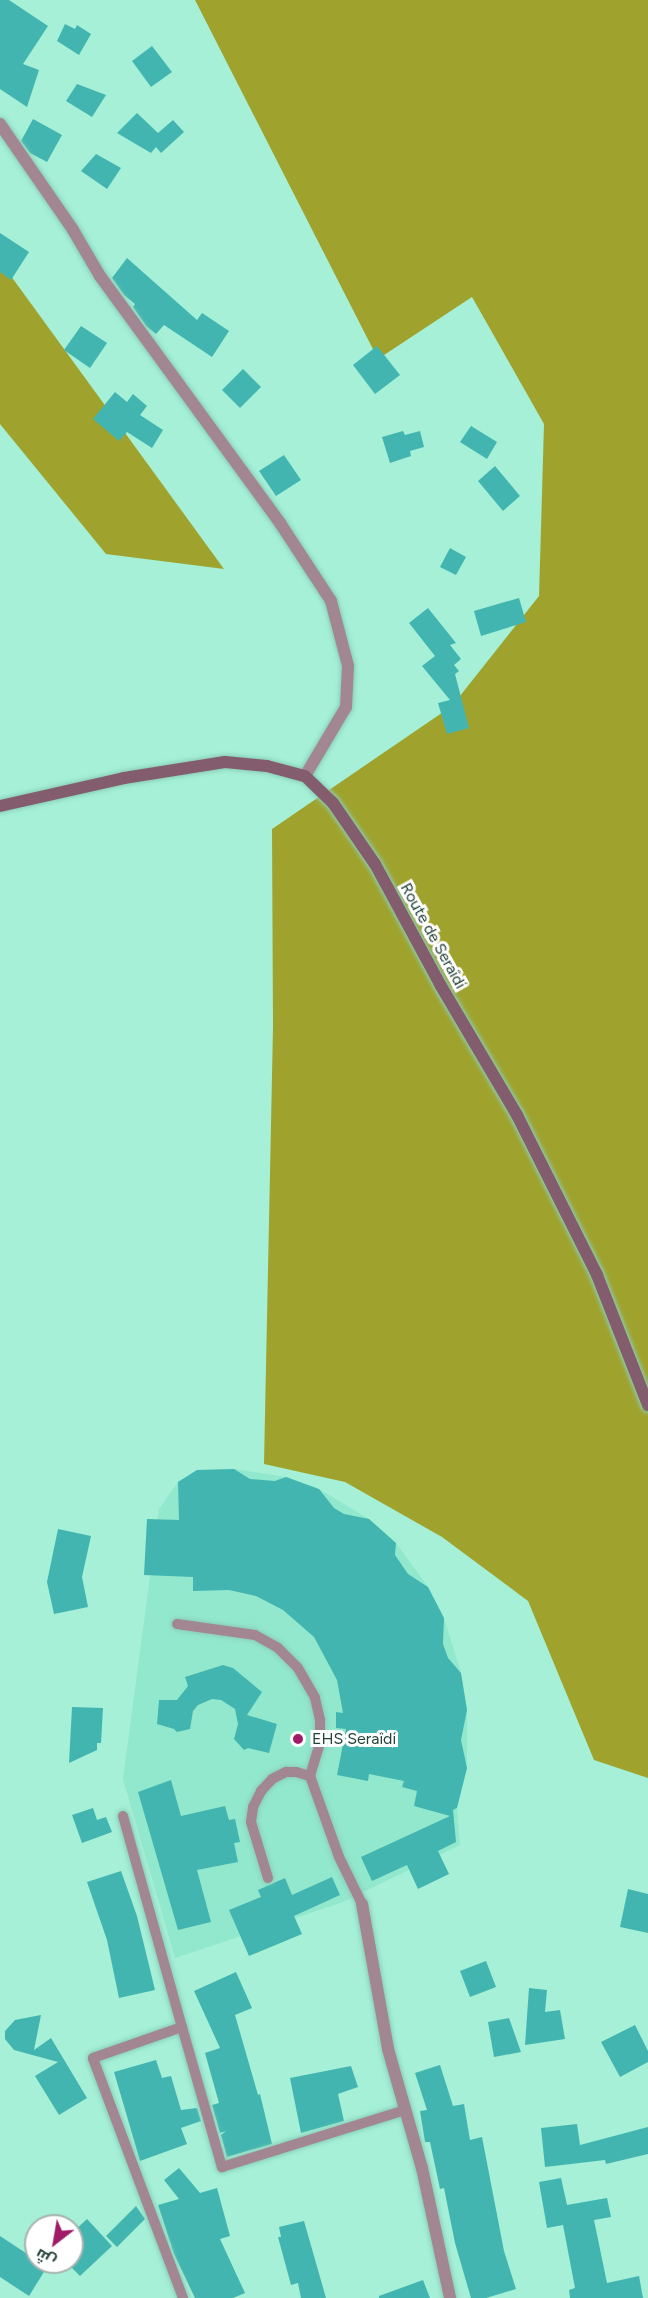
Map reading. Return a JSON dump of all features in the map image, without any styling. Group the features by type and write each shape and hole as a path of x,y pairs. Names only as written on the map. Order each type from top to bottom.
{"main road":[{"name":"Route de Seraïdi","path":"0,806 124,778 225,762 267,766 305,776 333,803 375,864 441,986 517,1115 597,1275 648,1404"}],"street":[{"path":"0,124 73,230 100,276 280,523 331,602 348,666 346,707 305,776"},
{"path":"362,1904 388,2049 422,2168 450,2298"}],"lane":[{"path":"177,1624 255,1635 278,1648 298,1668 315,1698 320,1720 320,1743 310,1776 339,1857 362,1904"},
{"path":"268,1878 251,1822 253,1807 261,1791 272,1779 286,1772 310,1776"},
{"path":"123,1816 222,2167 405,2110"},
{"path":"182,2027 93,2058 183,2298"}],"shaded area":[{"path":"195,0 648,0 648,1778 594,1760 528,1601 442,1537 345,1482 264,1464 273,1027 272,829 452,706 539,596 544,424 472,297 378,359"},
{"path":"0,261 224,569 106,554 0,424"},
{"name":"EHS Seraïdi","path":"234,1469 286,1477 319,1489 369,1519 396,1543 428,1587 444,1618 461,1673 467,1710 467,1768 457,1808 460,1845 343,1902 175,1958 123,1779 159,1509 178,1482 197,1470"}],"building":[{"path":"0,0 9,0 48,26 23,64 39,70 27,107 0,89"},
{"path":"65,24 75,29 77,25 91,34 79,55 57,41"},
{"path":"152,46 172,72 151,87 132,61"},
{"path":"77,84 106,95 92,117 66,101"},
{"path":"137,113 158,133 173,120 184,132 161,153 156,147 151,153 117,133"},
{"path":"33,119 62,135 47,162 30,153 21,141"},
{"path":"96,154 121,168 107,189 81,171"},
{"path":"0,233 29,252 11,280 0,272"},
{"path":"127,258 197,320 202,313 229,331 212,357 164,325 156,334 146,326 133,307 135,304 124,295 112,278"},
{"path":"81,326 107,343 90,368 64,350"},
{"path":"377,346 400,375 375,394 353,365"},
{"path":"243,369 261,387 240,408 222,390"},
{"path":"115,392 127,402 133,394 147,406 140,415 163,430 152,448 127,432 119,441 93,419"},
{"path":"471,426 497,442 487,459 460,442"},
{"path":"403,431 405,435 420,431 424,447 410,451 411,456 390,463 382,437"},
{"path":"284,455 301,480 276,496 259,471"},
{"path":"495,466 520,496 503,511 478,481"},
{"path":"450,548 466,557 456,575 440,567"},
{"path":"519,598 526,622 481,636 474,611"},
{"path":"428,608 456,643 450,645 461,659 454,665 459,671 455,674 469,728 447,734 438,703 450,700 422,666 435,656 409,623"},
{"path":"234,1469 250,1479 275,1481 286,1477 319,1489 334,1508 344,1514 369,1519 396,1543 395,1555 408,1574 428,1587 444,1618 443,1644 448,1658 461,1673 467,1710 461,1740 467,1768 457,1808 453,1810 456,1842 438,1851 449,1874 418,1889 407,1865 372,1881 361,1857 450,1816 414,1806 417,1791 402,1787 404,1781 369,1774 368,1781 337,1775 346,1729 336,1728 336,1712 343,1713 337,1680 314,1637 283,1610 256,1596 229,1590 193,1591 193,1577 144,1575 147,1519 179,1520 178,1482 197,1470"},
{"path":"58,1529 91,1536 82,1577 88,1607 54,1614 47,1582"},
{"path":"223,1665 233,1668 262,1692 247,1715 277,1724 269,1753 248,1748 244,1750 234,1739 238,1724 235,1709 221,1700 212,1699 198,1705 193,1711 190,1729 177,1732 157,1724 159,1700 177,1700 188,1686 185,1677"},
{"path":"72,1707 103,1708 101,1743 97,1743 97,1750 69,1763"},
{"path":"171,1780 181,1816 225,1806 229,1820 235,1819 240,1842 234,1843 238,1862 197,1870 211,1922 178,1930 138,1792"},
{"path":"93,1808 97,1820 106,1817 112,1832 82,1843 72,1815"},
{"path":"121,1871 137,1916 155,1990 119,1998 107,1940 87,1882"},
{"path":"332,1877 340,1895 294,1916 302,1934 249,1956 229,1910 261,1897 258,1890 285,1878 292,1895"},
{"path":"628,1889 648,1894 648,1933 620,1927"},
{"path":"486,1961 496,1987 470,1997 460,1971"},
{"path":"236,1972 252,2008 235,2015 258,2095 260,2094 272,2144 227,2157 221,2135 226,2131 220,2133 212,2105 219,2103 205,2053 220,2048 194,1991"},
{"path":"529,1988 547,1990 545,2012 560,2010 565,2039 525,2045"},
{"path":"41,2015 34,2050 51,2038 87,2098 59,2115 35,2076 58,2062 14,2050 5,2039 5,2031 15,2020"},
{"path":"509,2018 521,2052 494,2057 488,2022"},
{"path":"635,2025 648,2051 648,2062 620,2077 601,2042"},
{"path":"156,2060 162,2078 171,2076 181,2110 197,2108 201,2121 181,2128 187,2144 140,2161 114,2072"},
{"path":"440,2065 453,2106 464,2104 470,2140 482,2137 504,2251 516,2289 486,2298 471,2298 455,2243 444,2188 440,2189 430,2142 425,2142 420,2111 427,2110 415,2073"},
{"path":"351,2066 358,2087 338,2094 344,2121 301,2133 290,2078"},
{"path":"577,2124 580,2145 648,2127 648,2154 606,2164 605,2160 545,2167 541,2128"},
{"path":"179,2168 200,2193 217,2188 230,2236 220,2239 245,2293 233,2298 195,2298 174,2254 158,2205 179,2199 164,2180"},
{"path":"561,2178 567,2205 607,2198 611,2217 594,2220 607,2283 639,2276 643,2298 570,2298 569,2290 575,2288 563,2225 547,2228 539,2182"},
{"path":"136,2206 145,2219 117,2247 106,2236"},
{"path":"87,2219 112,2246 84,2272 84,2222"},
{"path":"304,2221 326,2298 301,2298 298,2283 291,2285 278,2237 281,2237 279,2227"},
{"path":"0,2236 24,2252 24,2274 43,2274 29,2296 0,2277"},
{"path":"423,2280 430,2298 379,2298 379,2296"}],"place":[{"name":"EHS Seraïdi","path":"298,1739"}]}
